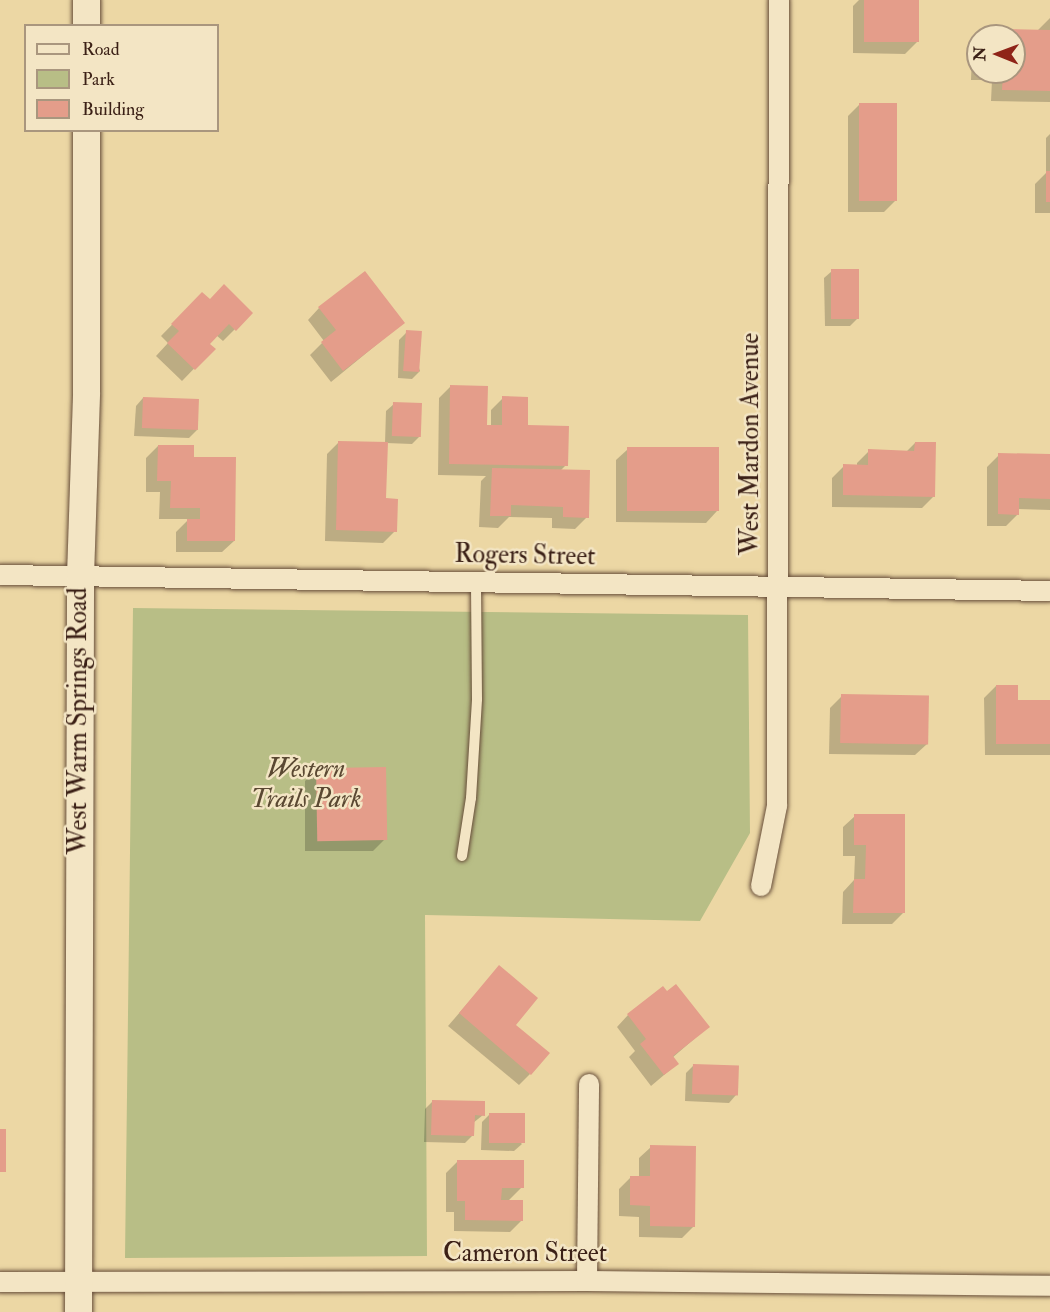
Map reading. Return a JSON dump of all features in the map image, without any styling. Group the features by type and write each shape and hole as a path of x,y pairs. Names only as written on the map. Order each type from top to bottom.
{"main road":[{"path":"86,0 86,24"},
{"name":"West Warm Springs Road","path":"78,1312 80,576 86,392 86,132"}],"street":[{"name":"West Mardon Avenue","path":"761,886 777,806 779,0"},
{"name":"Rogers Street","path":"0,575 1050,591"},
{"path":"587,1281 589,1084"},
{"name":"Cameron Street","path":"0,1282 587,1281 1050,1286"}],"lane":[{"path":"462,856 471,798 477,699 476,582"}],"green space":[{"name":"Western Trails Park","path":"133,608 748,615 750,833 700,921 425,915 427,1256 125,1258"}],"building":[{"path":"864,0 919,0 919,42 864,42"},
{"path":"1026,29 1050,30 1050,91 1002,90 1002,84 1026,84"},
{"path":"859,103 897,103 897,201 859,201"},
{"path":"1046,171 1050,171 1050,202 1046,202"},
{"path":"831,269 859,269 859,319 831,319"},
{"path":"365,271 405,323 343,371 321,342 336,330 318,307"},
{"path":"224,284 253,313 236,331 229,324 210,344 216,349 195,370 167,343 179,331 171,324 202,292 210,299"},
{"path":"406,330 422,331 419,372 403,371"},
{"path":"450,385 488,386 487,425 502,425 502,396 528,397 528,425 569,426 568,466 449,464"},
{"path":"143,397 199,399 198,430 142,428"},
{"path":"393,402 422,403 421,437 392,436"},
{"path":"338,441 388,442 386,498 398,499 397,532 336,530"},
{"path":"915,442 936,442 935,497 843,495 843,464 868,465 868,449 914,451"},
{"path":"158,445 194,445 194,457 236,457 235,541 187,541 187,519 200,519 200,508 170,508 171,481 157,481"},
{"path":"627,447 719,447 719,511 627,511"},
{"path":"998,453 1050,454 1050,499 1019,498 1019,515 998,514"},
{"path":"492,468 590,470 589,518 563,517 563,507 511,505 511,516 490,516"},
{"path":"996,685 1018,685 1018,700 1050,700 1050,744 996,744"},
{"path":"841,694 929,696 928,745 840,743"},
{"path":"386,767 387,840 317,841 316,768"},
{"path":"854,814 905,814 905,913 853,913 854,879 865,879 866,845 854,845"},
{"path":"499,965 538,998 516,1025 550,1053 531,1075 459,1013"},
{"path":"676,984 710,1027 673,1056 679,1064 664,1075 640,1044 646,1039 627,1014 663,986 667,991"},
{"path":"693,1064 739,1066 738,1096 692,1094"},
{"path":"432,1100 485,1101 485,1116 475,1115 474,1136 431,1135"},
{"path":"489,1113 525,1113 525,1143 489,1143"},
{"path":"0,1129 6,1129 6,1172 0,1172"},
{"path":"650,1145 696,1146 695,1227 650,1226 650,1206 630,1205 630,1176 650,1176"},
{"path":"457,1160 524,1160 524,1188 502,1188 501,1200 523,1200 523,1221 465,1220 465,1201 457,1201"}]}
